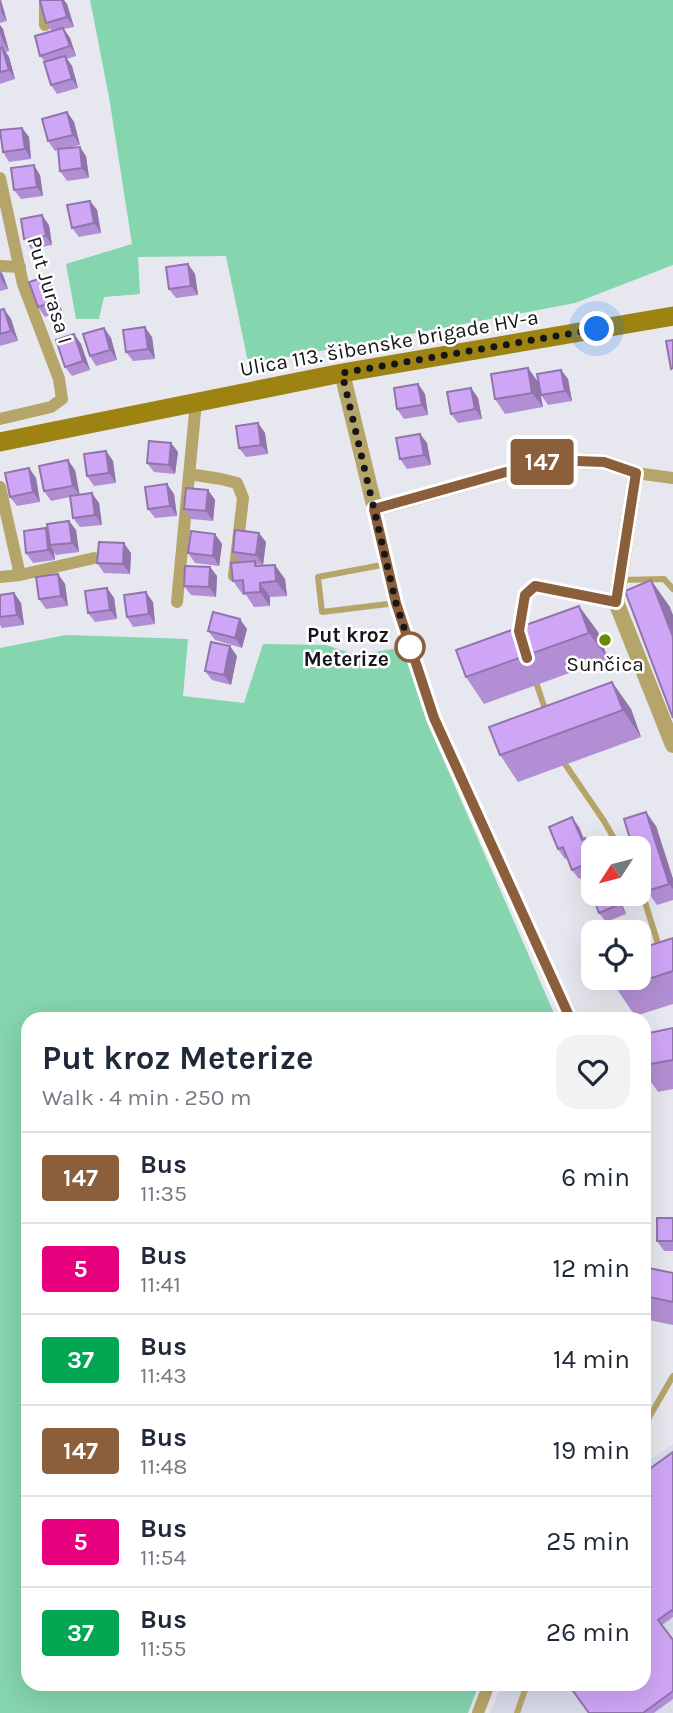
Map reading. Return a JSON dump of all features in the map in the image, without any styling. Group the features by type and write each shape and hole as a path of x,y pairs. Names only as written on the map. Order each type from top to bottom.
{"main road":[{"name":"Ulica 113. šibenske brigade HV-a","path":"0,442 342,373 673,316"}],"street":[{"path":"45,0 45,25"},
{"name":"Put Jurasa I","path":"0,178 23,284 59,379 62,399 51,407 0,419"},
{"path":"0,266 20,267"},
{"path":"342,373 396,603 434,718 567,1012"},
{"path":"177,602 196,402"},
{"path":"374,509 549,460 604,462 636,473 673,478"},
{"path":"636,473 616,602 673,745"},
{"path":"189,474 237,484 243,498 234,576"},
{"path":"0,487 20,575"},
{"path":"0,577 94,558"},
{"path":"478,1713 486,1691"}],"lane":[{"path":"387,564 318,578 322,612 396,603"},
{"path":"620,580 663,579 673,589"},
{"path":"522,640 519,631 525,595 535,586 616,602"},
{"path":"537,685 550,723"},
{"path":"565,764 613,836"},
{"path":"646,906 663,959"},
{"path":"651,1414 673,1376"},
{"path":"517,1713 525,1691"}],"shaded area":[{"path":"673,1444 673,1713 490,1713 499,1691 651,1691 651,1459"}],"green space":[{"path":"90,0 673,0 673,265 575,303 278,359 248,362 226,256 138,257 140,294 104,297 99,319 76,319 66,264 132,244 109,97"},
{"path":"66,635 188,639 183,696 244,703 263,644 326,645 356,655 404,647 427,722 553,1012 21,1012 21,1691 476,1691 468,1713 0,1713 0,648"}],"building":[{"path":"62,0 67,17 46,23 40,1"},
{"path":"63,28 70,46 40,56 35,36"},
{"path":"2,47 9,70 0,72 0,48"},
{"path":"65,56 72,79 51,85 44,62"},
{"path":"67,112 73,135 48,141 42,119"},
{"path":"22,128 25,149 3,152 0,130"},
{"path":"80,147 82,168 60,171 58,149"},
{"path":"34,165 37,187 14,190 11,168"},
{"path":"90,201 94,223 72,228 67,205"},
{"path":"42,215 46,236 24,239 21,219"},
{"path":"188,264 191,286 169,289 166,267"},
{"path":"47,276 55,301 38,307 29,282"},
{"path":"4,309 11,331 0,334 0,310"},
{"path":"145,327 148,349 126,352 123,330"},
{"path":"104,328 110,350 90,356 83,334"},
{"path":"74,334 83,361 65,367 56,340"},
{"path":"673,340 673,368 671,369 666,341"},
{"path":"528,368 532,393 495,399 491,374"},
{"path":"561,370 565,391 541,395 537,374"},
{"path":"418,384 422,405 397,409 394,388"},
{"path":"471,388 475,409 451,414 447,392"},
{"path":"258,423 261,445 239,448 236,426"},
{"path":"420,434 424,455 400,459 396,438"},
{"path":"149,441 171,443 169,465 147,463"},
{"path":"106,451 109,473 87,476 84,454"},
{"path":"68,460 73,486 44,491 39,466"},
{"path":"29,468 33,492 10,497 5,473"},
{"path":"167,484 170,506 148,509 145,487"},
{"path":"186,488 208,490 206,511 184,509"},
{"path":"92,493 95,515 73,518 70,496"},
{"path":"69,521 72,543 50,545 47,524"},
{"path":"46,528 48,550 26,553 24,531"},
{"path":"235,530 259,533 256,555 233,552"},
{"path":"191,531 215,534 213,556 188,553"},
{"path":"99,542 124,543 123,564 97,563"},
{"path":"255,561 255,566 275,565 276,581 260,583 260,592 244,593 243,580 233,581 231,563"},
{"path":"185,566 210,567 209,587 184,586"},
{"path":"58,574 61,596 39,599 36,577"},
{"path":"651,580 673,637 673,718 625,591"},
{"path":"107,588 110,610 88,613 85,591"},
{"path":"146,592 149,614 127,617 124,595"},
{"path":"14,593 17,615 0,617 0,595"},
{"path":"579,606 589,633 466,677 456,650"},
{"path":"213,612 240,619 235,638 208,631"},
{"path":"211,642 230,646 224,675 205,671"},
{"path":"612,682 623,710 500,755 489,727"},
{"path":"646,812 669,884 651,890 651,836 629,836 624,819"},
{"path":"572,817 581,838 581,866 572,870 563,847 558,849 549,827"},
{"path":"596,906 615,906 599,913"},
{"path":"673,938 673,971 651,978 651,945"},
{"path":"673,1028 673,1060 651,1064 651,1033"},
{"path":"657,1218 673,1218 673,1241 657,1241"},
{"path":"651,1268 673,1273 673,1302 651,1297"},
{"path":"673,1452 673,1612 672,1610 658,1620 673,1640 673,1691 643,1713 589,1713 573,1691 651,1691 651,1468"}],"bus line":[{"name":"147","path":"527,658 519,631 525,595 535,586 616,602 636,473 604,462 549,460 374,509 396,603 434,718 567,1012"}],"place":[{"name":"Sunčica","path":"605,640"},
{"name":"Put kroz Meterize","path":"410,647"}],"route":[{"path":"410,647 411,649 396,603 342,373 597,329"}]}
